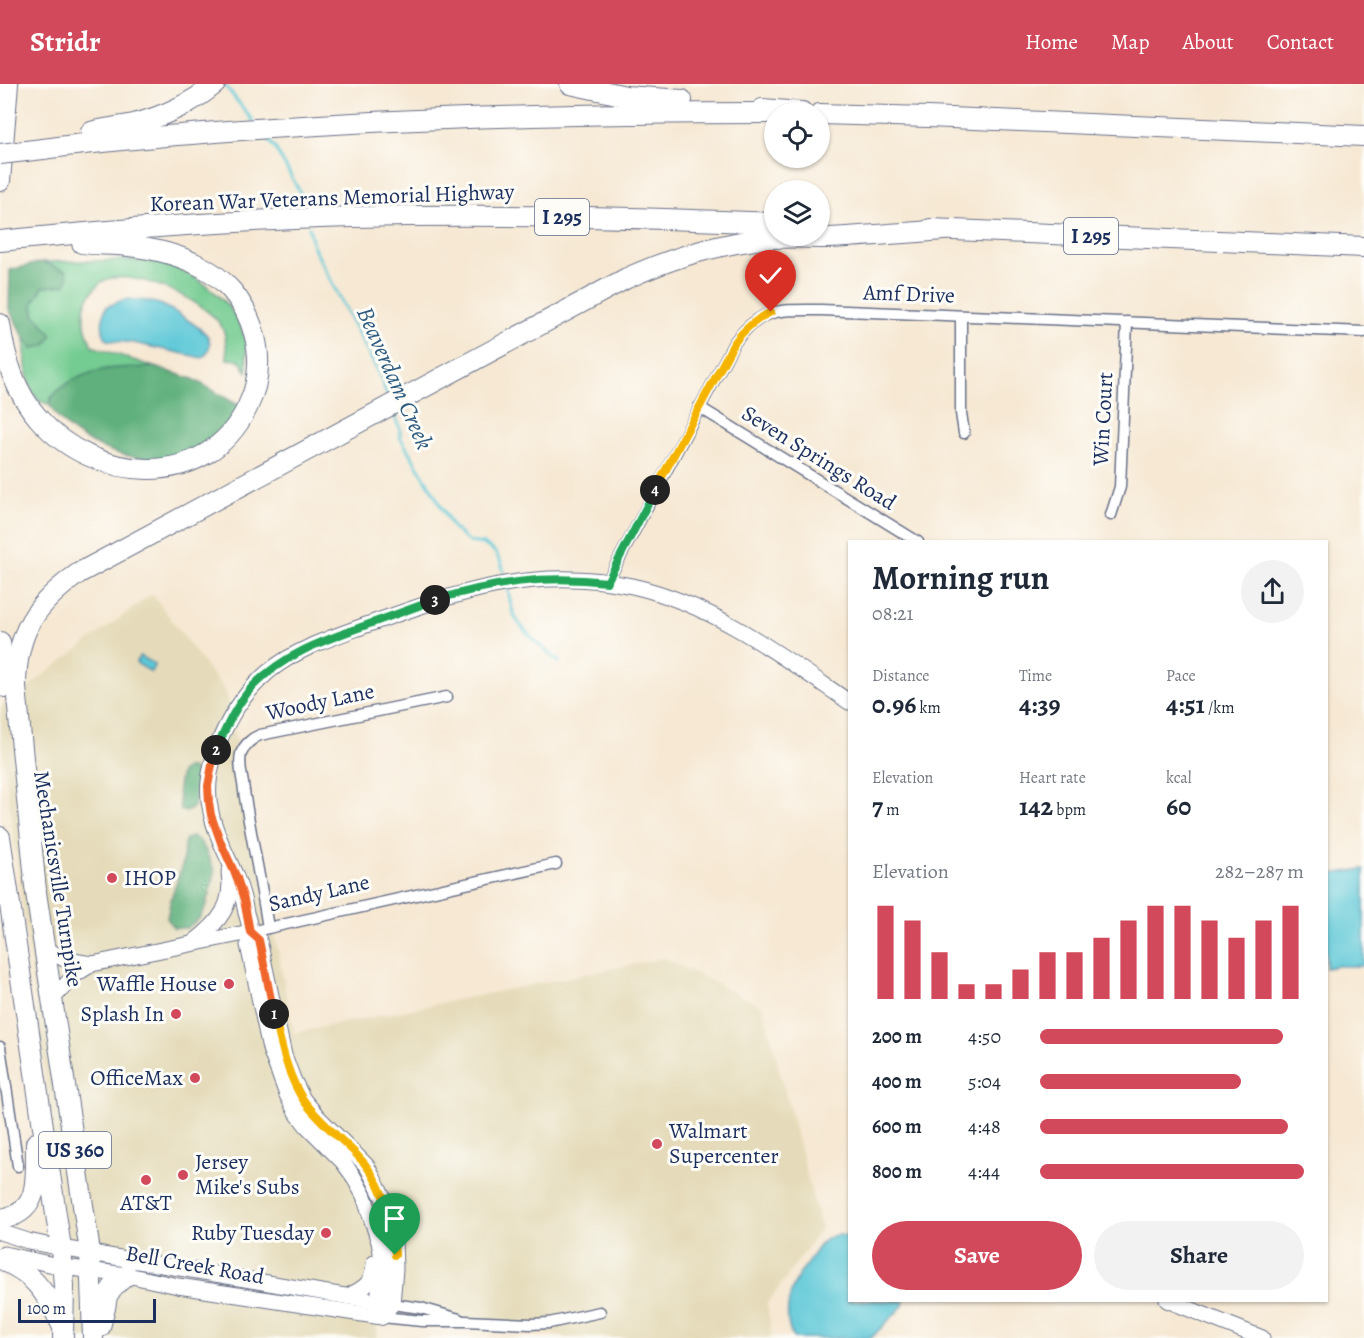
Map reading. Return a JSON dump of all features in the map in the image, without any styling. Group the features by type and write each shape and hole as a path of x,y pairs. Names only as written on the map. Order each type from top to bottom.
{"highway":[{"path":"1,175 8,84"},
{"path":"0,181 16,84"},
{"path":"44,148 100,129 134,124 151,118 199,96 215,84"},
{"path":"570,84 646,98 764,108"},
{"path":"0,154 225,131 382,121 528,115 764,114"},
{"path":"830,114 1364,136"},
{"name":"Korean War Veterans Memorial Highway","path":"0,241 113,230 351,217 573,217 764,223"},
{"name":"I 295","path":"830,225 1364,247"},
{"path":"36,891 16,687 16,666 25,631 37,610 63,584 79,573 366,418 627,278 661,263 693,252 766,239 827,238 943,230"},
{"path":"0,324 10,372 29,407 53,433 78,450 101,461 145,469 161,469 180,465 211,451 225,439 243,417 255,386 258,354 245,310 228,286 206,269 173,255 128,246 95,245 42,237"},
{"name":"Mechanicsville Turnpike","path":"0,642 91,1262 94,1338"},
{"name":"US 360","path":"0,837 62,1258 64,1333"},
{"path":"0,1219 18,1214 31,1202 34,1194 38,1089"},
{"path":"0,1256 34,1281 46,1296 64,1333"},
{"path":"94,1338 107,1296 113,1287 127,1275"}],"street":[{"name":"Amf Drive","path":"607,582 734,343 752,323 771,312 821,310 1364,332"},
{"path":"960,316 961,413 964,433"},
{"name":"Win Court","path":"1111,515 1120,487 1127,322"},
{"name":"Seven Springs Road","path":"699,407 915,540"},
{"path":"385,1303 380,1282 381,1252 364,1196 343,1162 296,1112 287,1095 270,1049 248,945 250,932 244,900 211,815 209,777 216,750 233,714 253,687 269,671 306,648 435,600 510,582 540,579 586,579 632,586 658,593 712,615 740,630 848,701"},
{"name":"Woody Lane","path":"268,928 240,762 244,747 260,735 447,697"},
{"path":"192,944 217,922 227,905 231,885 227,857"},
{"name":"Sandy Lane","path":"44,948 66,960 92,964 250,932 556,864"},
{"path":"250,932 259,940 284,1055 303,1100 367,1166 387,1205 395,1255 382,1317 422,1322 465,1321 521,1324 549,1323 600,1312"},
{"name":"Sandy Lane","path":"52,999 76,974 92,964"},
{"path":"0,1047 18,1166"},
{"path":"348,1296 362,1290 372,1278 375,1227"},
{"name":"Bell Creek Road","path":"0,1232 28,1241 62,1258"},
{"name":"Bell Creek Road","path":"0,1256 34,1262 62,1258 279,1286 385,1303"},
{"name":"Bell Creek Road","path":"91,1262 127,1275 178,1286 382,1317"},
{"path":"1172,1302 1262,1338"},
{"path":"385,1303 428,1310 465,1321"}],"shaded area":[{"path":"152,594 227,694 294,1033 664,958 763,1007 821,1229 767,1304 772,1338 565,1338 561,1335 380,1312 376,1338 79,1338 0,733 0,708"}],"green space":[{"path":"131,260 158,263 180,270 217,294 236,317 242,330 246,344 247,372 239,360 227,359 224,331 214,317 202,308 156,284 140,280 112,278 97,287 85,304 85,325 92,346 154,367 106,369 51,397 49,404 41,402 35,396 28,380 24,337 32,348 51,333 34,314 33,303 43,287 65,285 66,271 42,262"},
{"path":"42,262 66,271 68,277 65,285 43,287 33,303 34,314 51,333 51,337 45,346 32,348 9,309 10,270"},
{"path":"154,367 193,379 240,406 227,425 194,451 172,458 152,459 132,457 92,443 74,432 49,404 65,385 91,373 113,368"},
{"path":"186,768 192,768 196,773 195,804 186,812 180,810 178,788 181,772"},
{"path":"191,837 199,840 215,872 206,906 199,919 187,928 174,928 167,918 183,863 184,844 186,839"}],"water":[{"path":"125,299 158,303 187,320 208,337 209,349 206,354 202,358 134,343 107,340 102,324 106,307"},
{"path":"140,656 155,664 151,672 136,663"},
{"path":"1364,869 1364,966 1328,968 1328,875"},
{"path":"837,1235 848,1236 848,1302 904,1302 903,1306 871,1338 793,1338 788,1316 789,1301 794,1286 818,1247 828,1238"}],"waterway":[{"name":"Beaverdam Creek","path":"224,84 253,121"},
{"name":"Beaverdam Creek","path":"265,136 275,148 300,192 305,212"},
{"name":"Beaverdam Creek","path":"309,227 313,246 378,372 388,397"},
{"name":"Beaverdam Creek","path":"393,412 400,429 400,437 453,528 469,542 483,544 494,551 501,562 506,580"},
{"name":"Beaverdam Creek","path":"508,590 512,611 519,623 559,662"}],"place":[{"name":"IHOP","path":"112,878"},
{"name":"Waffle House","path":"229,984"},
{"name":"Splash In","path":"176,1014"},
{"name":"OfficeMax","path":"195,1078"},
{"name":"Walmart Supercenter","path":"657,1144"},
{"name":"Jersey Mike's Subs","path":"183,1175"},
{"name":"AT&T","path":"146,1180"},
{"name":"Ruby Tuesday","path":"326,1233"}],"route":[{"path":"395,1255 387,1205 378,1184 367,1166 303,1100 284,1055 259,940 250,932 237,878 211,815 208,786 216,750 233,714 253,687 269,671 322,641 435,600 510,582 560,578 607,582 734,343 752,323 771,312"}]}
